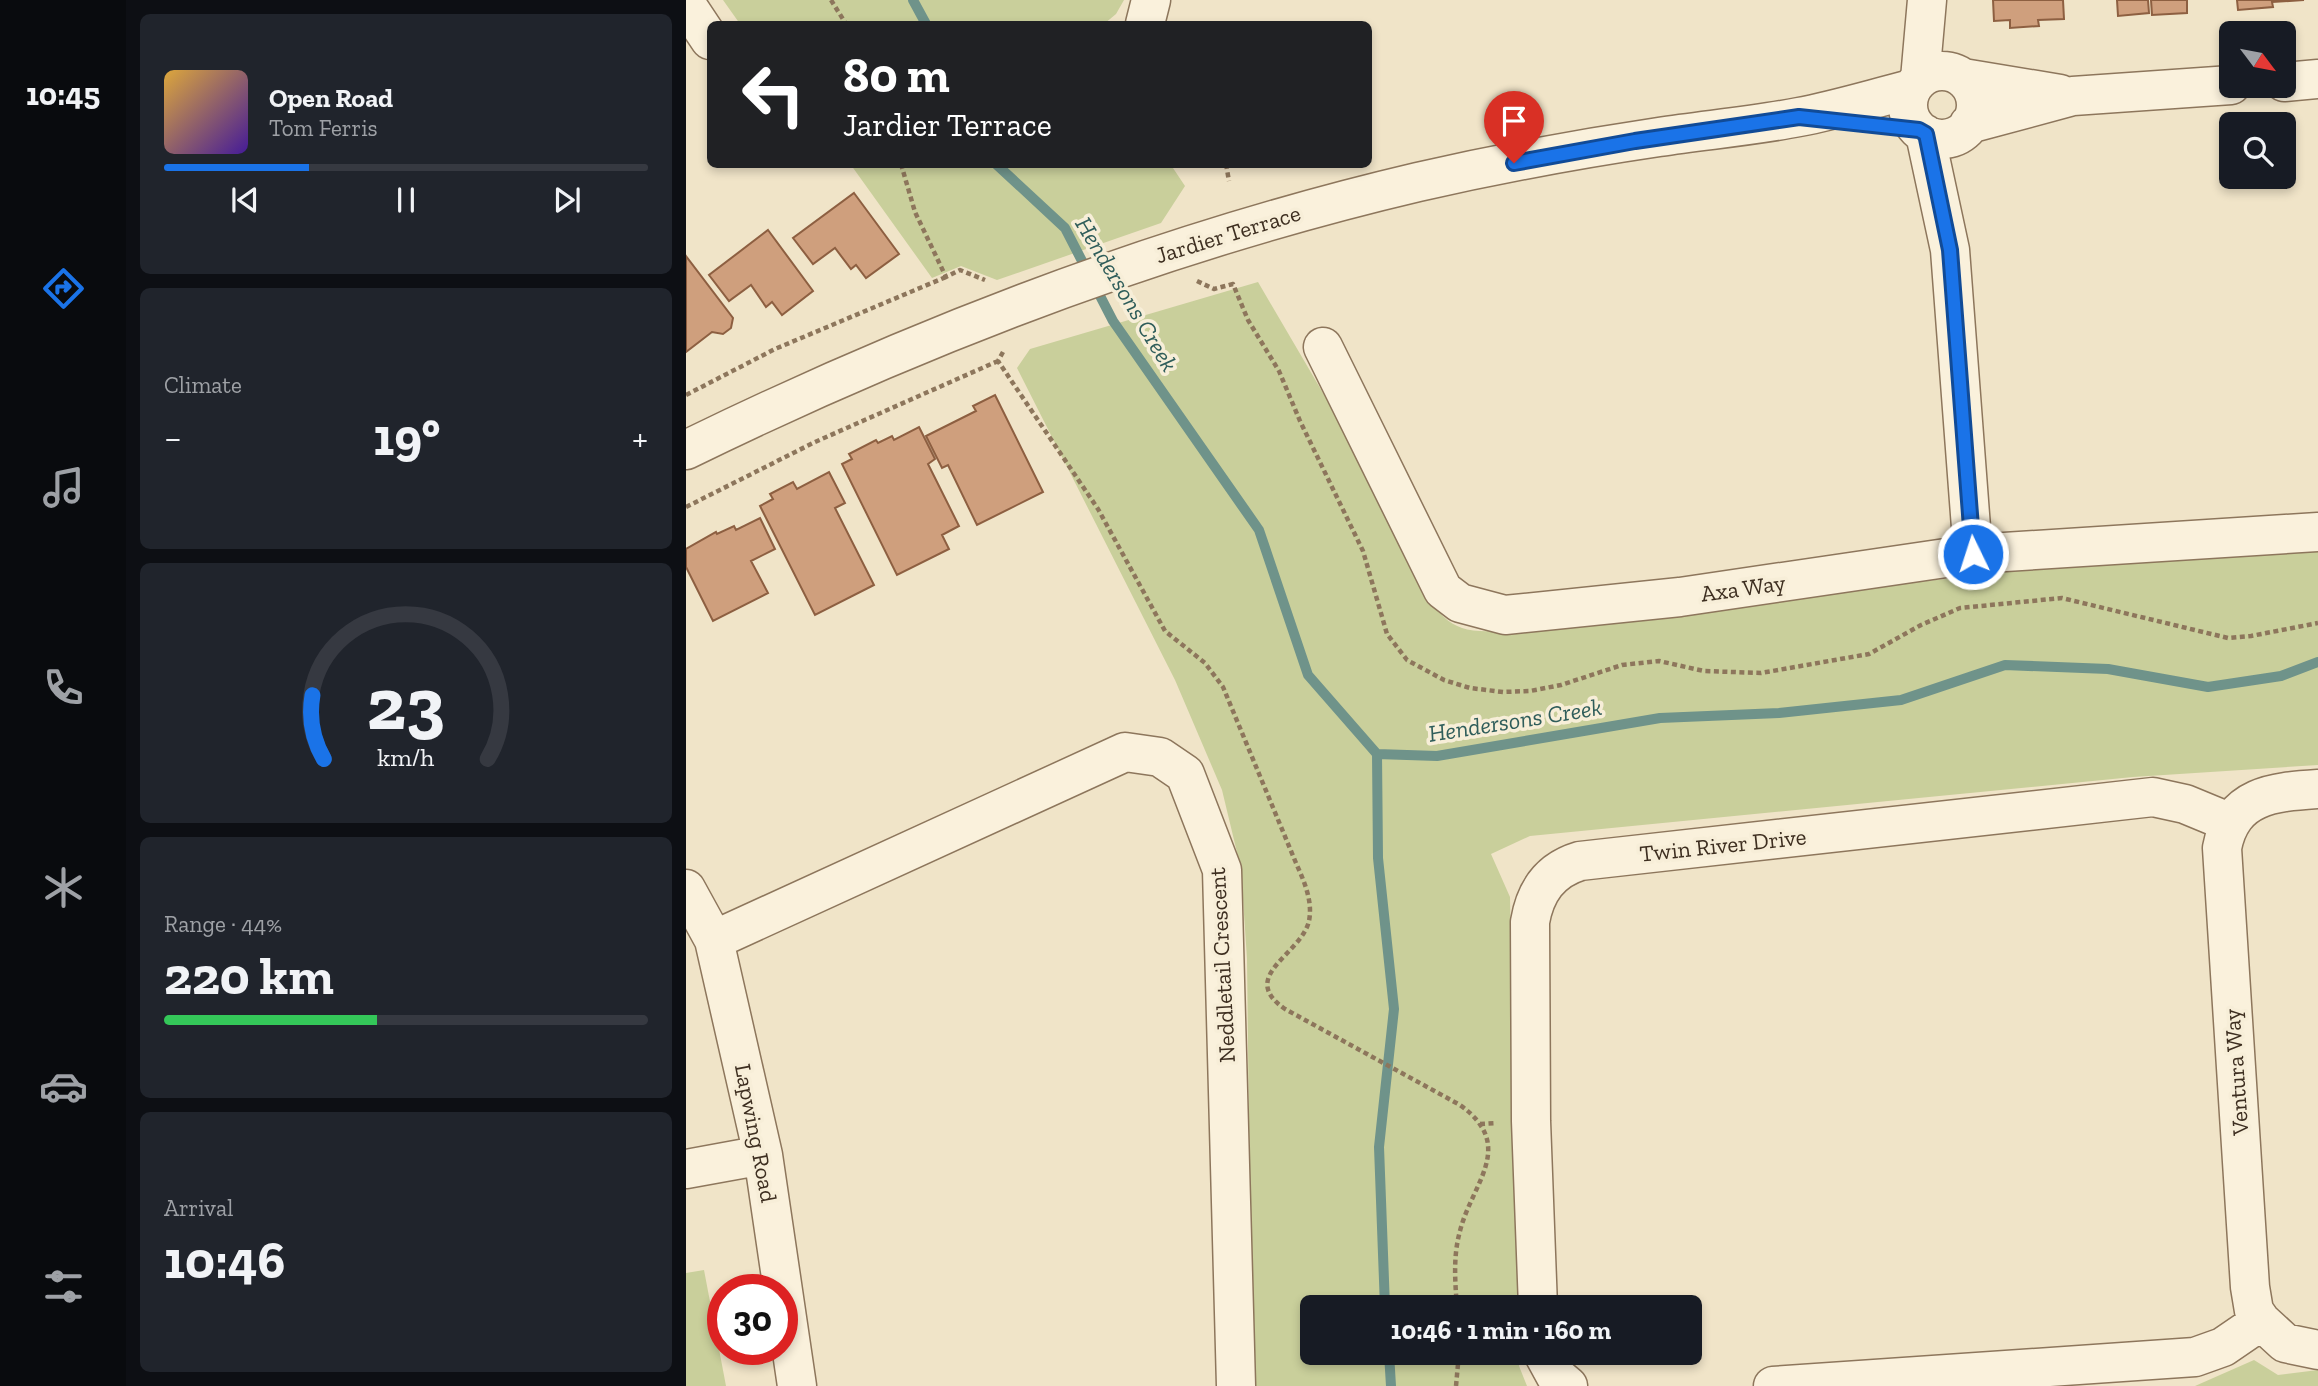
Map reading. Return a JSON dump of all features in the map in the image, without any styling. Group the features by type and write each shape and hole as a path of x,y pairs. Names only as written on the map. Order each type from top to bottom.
{"street":[{"path":"1146,21 1151,0"},
{"path":"1927,0 1916,84 1908,110 1944,130"},
{"path":"1941,0 1960,77 1974,95 1974,115 1944,130"},
{"path":"686,4 707,36"},
{"path":"1916,84 1939,71 1960,77"},
{"name":"Jardier Terrace","path":"1960,77 2073,96"},
{"path":"2296,81 2318,79"},
{"name":"Jardier Terrace","path":"686,450 814,387 1019,302 1143,259 1324,205 1422,181 1606,146 1799,117 1916,84"},
{"name":"Jardier Terrace","path":"1799,117 1944,130 2073,96 2219,86"},
{"path":"1944,130 1950,250 1973,554"},
{"name":"Axa Way","path":"1323,347 1443,590 1461,603 1505,615 1680,597 1973,554 2318,532"},
{"name":"Neddletail Crescent","path":"714,940 1125,752 1160,757 1185,774 1222,870 1236,1386"},
{"path":"2231,823 2251,802 2263,796 2275,792 2318,789"},
{"name":"Twin River Drive","path":"1538,1295 1531,1121 1530,922 1539,891 1557,872 1580,861 2153,797 2185,804 2231,823"},
{"name":"Ventura Way","path":"2231,823 2224,836 2222,861 2250,1287 2254,1311 2260,1321"},
{"name":"Lapwing Road","path":"686,889 714,940 763,1155 797,1386"},
{"path":"686,1169 763,1155"},
{"path":"1773,1386 2089,1375 2195,1357 2223,1347 2260,1321 2285,1343 2318,1350"},
{"path":"1550,1365 1555,1375 1568,1386"}],"path":[{"path":"831,0 844,21"},
{"path":"902,168 915,212 946,277"},
{"path":"1227,168 1229,181"},
{"path":"686,395 775,349 960,271 997,284 1019,302 1015,329 998,361 814,442 686,507"},
{"path":"998,361 1098,509 1165,631 1205,663 1223,687 1310,902 1306,930 1273,968 1267,983 1271,998 1285,1009 1460,1105 1480,1124 1489,1153 1487,1167 1460,1231 1455,1269 1456,1295"},
{"path":"1456,1386 1458,1365"}],"green space":[{"path":"723,0 1124,0 1116,14 1108,21 738,21"},
{"path":"853,168 1173,168 1185,186 1161,223 997,280 961,266 932,278"},
{"path":"1258,282 1340,422 1429,601 1452,623 1473,630 1528,628 2068,565 2318,550 2318,765 2133,777 1530,836 1491,854 1510,897 1518,1295 1300,1295 1300,1365 1519,1365 1527,1386 1252,1386 1247,959 1241,869 1222,790 1175,680 1017,368 1030,349"},
{"path":"704,1270 707,1286 707,1365 722,1365 726,1386 686,1386 686,1273"},
{"path":"2254,1360 2278,1375 2318,1370 2318,1386 2195,1386"}],"building":[{"path":"1993,0 2063,0 2064,19 2038,20 2039,26 2010,28 2010,20 1994,21"},
{"path":"2117,0 2148,0 2149,13 2118,16"},
{"path":"2151,0 2187,0 2187,13 2152,15"},
{"path":"2237,0 2304,0 2272,2 2273,7 2238,10"},
{"path":"854,193 899,254 866,278 856,265 851,269 835,248 813,264 793,238"},
{"path":"768,230 813,291 782,315 772,302 766,307 751,285 729,301 709,275"},
{"path":"686,256 733,318 731,328 723,334 712,332 686,352"},
{"path":"995,395 1043,492 977,525 948,465 942,468 926,436 976,411 973,406"},
{"path":"919,427 935,459 928,464 959,526 942,535 949,549 897,575 842,464 852,459 849,454 876,440 878,443 892,436 894,440"},
{"path":"829,472 845,503 835,508 874,585 815,615 760,506 773,499 770,494 793,482 797,489"},
{"path":"760,518 775,549 751,561 768,593 713,621 686,567 686,549 716,532 717,534 734,526 736,530"}],"waterway":[{"name":"Hendersons Creek","path":"913,0 924,21"},
{"name":"Hendersons Creek","path":"1000,168 1065,228 1113,321 1259,530 1308,675 1377,754 1437,756 1660,718 1779,713 1901,700 2005,665 2108,669 2208,687 2281,676 2318,662"},
{"path":"1377,754 1378,858 1394,1009 1379,1147 1385,1295"},
{"path":"1390,1365 1391,1386"}],"route":[{"path":"1514,163 1635,141 1799,117 1919,130 1926,134 1950,250 1973,554"}]}
